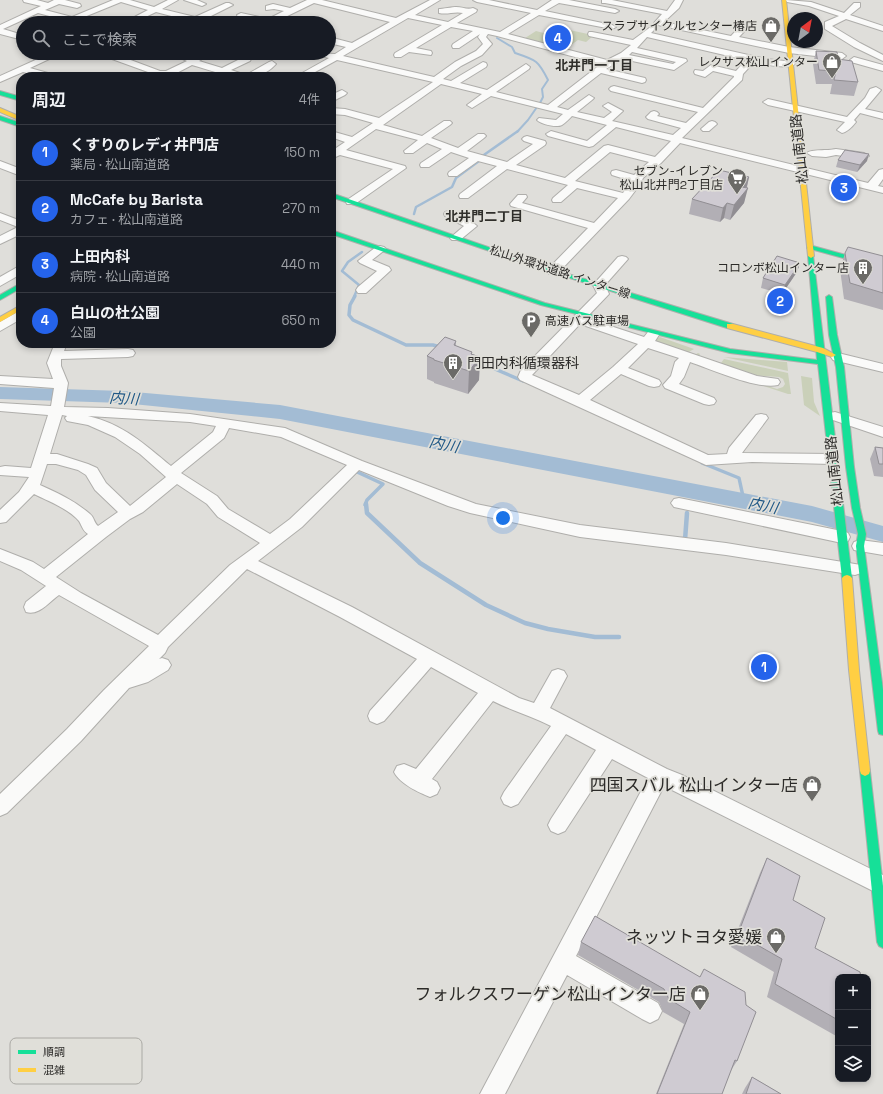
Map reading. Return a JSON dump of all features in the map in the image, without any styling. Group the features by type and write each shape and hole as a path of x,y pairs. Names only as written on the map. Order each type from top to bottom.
{"main road":[{"name":"松山南道路","path":"784,0 820,350 837,504 846,568 854,670 880,884 883,942"},
{"path":"792,0 794,12"},
{"path":"0,93 16,98"},
{"path":"0,100 16,102"},
{"path":"0,100 16,106"},
{"path":"0,110 16,116"},
{"path":"0,118 16,123"},
{"name":"松山南道路","path":"812,150 815,177"},
{"name":"松山外環状道路 インター線","path":"336,198 553,271 707,320 792,344 820,350 838,358"},
{"path":"336,204 412,228 489,249"},
{"path":"336,228 526,293 581,316"},
{"path":"336,234 521,297 560,308"},
{"path":"809,248 883,267"},
{"path":"0,289 16,279"},
{"path":"0,298 16,288"},
{"name":"松山南道路","path":"828,288 861,540 863,570 883,731"},
{"path":"0,309 16,299"},
{"path":"0,320 16,310"},
{"path":"651,338 730,351 822,363 838,358"}],"street":[{"path":"27,0 48,5"},
{"path":"82,16 121,0 181,16"},
{"path":"141,16 174,0"},
{"path":"188,0 202,4"},
{"path":"280,16 313,0 397,22"},
{"path":"336,56 436,0"},
{"path":"477,0 612,28"},
{"path":"501,35 557,0 615,11"},
{"path":"606,0 605,1 667,13"},
{"path":"550,108 603,67 620,57 634,46 678,4 679,0 685,0"},
{"path":"792,0 811,4 883,29"},
{"path":"24,16 60,1 77,6"},
{"path":"205,16 229,5"},
{"path":"857,5 840,20 828,24 828,27 857,45 883,58"},
{"path":"269,8 273,6 292,10"},
{"path":"398,55 471,11 455,9 444,13"},
{"path":"38,10 58,16"},
{"path":"408,16 501,35 603,67 640,82 648,76 653,77"},
{"path":"526,19 542,22"},
{"path":"0,29 14,20"},
{"path":"464,28 474,22"},
{"path":"658,23 789,50 842,56"},
{"path":"732,38 747,24"},
{"path":"0,29 16,35"},
{"path":"581,31 634,46"},
{"path":"467,48 454,45 482,32"},
{"path":"336,152 379,124 458,64 485,49 488,44 482,37 482,32"},
{"path":"645,34 731,56 771,63 791,64"},
{"path":"338,35 356,44"},
{"path":"0,39 16,44"},
{"path":"575,47 671,67 677,67 683,61 613,40 607,40"},
{"path":"336,41 370,47"},
{"path":"408,49 428,53"},
{"path":"525,49 603,67"},
{"path":"336,50 343,51"},
{"path":"336,57 438,80 802,170 815,177 883,190"},
{"path":"553,271 625,197 636,183 636,179 657,161 691,124 713,103 715,99 739,78 738,74 752,59"},
{"path":"0,79 40,60"},
{"path":"124,60 158,72"},
{"path":"223,71 242,60"},
{"path":"308,72 329,60"},
{"path":"842,130 851,122 849,120 869,99 869,94 873,91 879,91 880,70 854,60"},
{"path":"173,72 193,61 195,63 226,72"},
{"path":"258,72 272,64"},
{"path":"453,84 483,65"},
{"path":"0,66 28,72"},
{"path":"472,104 526,67"},
{"path":"698,72 704,74 711,68 738,74"},
{"path":"614,89 705,111"},
{"path":"336,96 342,93"},
{"path":"542,120 558,123 586,100 618,110 609,123 589,144 551,134"},
{"path":"768,102 849,120"},
{"path":"679,115 688,107"},
{"path":"858,110 883,116"},
{"path":"336,112 345,112 398,132 476,158 625,197"},
{"path":"654,114 651,117 709,126"},
{"path":"409,151 447,123"},
{"path":"385,139 390,138 398,132"},
{"path":"336,136 353,141"},
{"path":"425,166 481,136"},
{"path":"475,191 507,165 541,143 527,138"},
{"path":"557,200 571,183 608,148 657,161"},
{"path":"812,150 826,154 836,152 865,156"},
{"path":"336,153 376,160 401,168 351,202"},
{"path":"453,174 476,158"},
{"path":"0,164 16,171"},
{"path":"871,187 883,172"},
{"path":"616,173 636,179"},
{"path":"530,182 540,174"},
{"path":"523,197 515,204 596,227"},
{"path":"449,214 463,220 471,226 456,238"},
{"path":"0,216 16,227"},
{"path":"0,228 16,229"},
{"path":"0,241 16,231"},
{"path":"362,290 385,270 364,261 380,249"},
{"path":"622,260 599,285 603,294 526,373 524,377 580,401 706,460 752,457 832,459"},
{"path":"0,282 16,272"},
{"path":"581,316 651,338 687,357 756,380 773,382"},
{"path":"0,327 16,317"},
{"path":"580,401 620,369 651,338"},
{"path":"0,518 24,498 32,487 56,411 61,386 60,379 54,367 58,349 128,353"},
{"path":"687,357 682,362 677,377 670,385 710,401"},
{"path":"838,358 883,368"},
{"path":"620,369 654,383"},
{"path":"0,380 61,386"},
{"path":"0,406 56,411 160,415 225,423 285,434 460,504 549,526 580,532 726,549 863,570"},
{"path":"56,411 96,423 117,432 145,451 174,475 212,500 223,513 271,542"},
{"path":"828,413 883,432"},
{"path":"735,458 734,451 761,418"},
{"path":"32,607 51,582 99,534 128,513 138,508 220,435 225,423"},
{"path":"5,471 39,466 57,459 70,462 92,472 100,486 128,513"},
{"path":"0,807 74,735 125,681 159,648 160,644 236,569 247,562 310,510 357,464"},
{"path":"32,487 67,504 86,519 90,528 99,534"},
{"path":"679,503 841,533"},
{"path":"861,540 883,549"},
{"path":"0,555 27,566 98,611 160,644"},
{"path":"247,562 346,612 513,703 539,711 660,775 675,781 880,884"},
{"path":"377,716 428,658"},
{"path":"125,681 132,681 142,677 162,665"},
{"path":"539,711 558,676"},
{"path":"417,780 490,691"},
{"path":"511,798 563,724"},
{"path":"558,825 608,748"},
{"path":"492,1094 660,775"},
{"path":"562,960 650,1011"}],"green space":[{"path":"565,29 597,36 593,36 586,42 578,40 564,50 522,40 536,31 555,36"},
{"path":"660,337 694,349 687,353 654,342"},
{"path":"698,353 700,354 699,356 721,363 724,359 788,373 791,394 733,376 735,375 777,389 783,387 785,384 783,379 779,377 751,375 693,356"},
{"path":"724,357 787,362 788,371"},
{"path":"801,376 812,378 814,402 820,416 804,405"}],"building":[{"path":"816,51 837,52 838,59 852,61 858,82 834,80 836,71 819,70"},
{"path":"845,150 869,154 860,165 838,160"},
{"path":"719,170 749,177 741,187 748,188 734,205 727,203 723,208 692,199"},
{"path":"848,247 883,256 883,293 850,283 845,253"},
{"path":"777,256 800,263 785,285 763,278"},
{"path":"445,337 456,341 454,345 480,357 469,371 434,360 427,356"},
{"path":"875,447 883,448 883,464 879,464"},
{"name":"ネッツトヨタ愛媛","path":"767,858 800,876 793,900 825,918 815,948 860,972 860,974 835,974 835,1018 775,984 782,959 738,934"},
{"name":"フォルクスワーゲン松山インター店","path":"595,916 700,977 704,969 745,992 746,1005 756,1012 737,1061 735,1060 722,1094 657,1094 690,1012 669,999 664,989 581,942"},
{"path":"752,1077 781,1094 746,1094"}],"waterway":[{"path":"497,38 512,47 515,53 532,59 542,68 548,80 542,89 543,97 540,103"},
{"path":"518,131 537,107"},
{"path":"481,157 518,131"},
{"path":"414,214 416,207 452,187 456,178 479,161"},
{"path":"354,297 359,285 342,271 348,262 362,252"},
{"path":"355,296 350,305 349,315 353,320 406,345 433,345 440,347"},
{"path":"476,361 523,381"},
{"name":"内川","path":"0,393 123,397 280,412 812,514 883,534"},
{"path":"702,463 739,478 744,501"},
{"path":"355,471 383,484 367,500 365,505"},
{"path":"366,504 367,513 420,563 486,605 525,623 548,629 595,637 619,637"},
{"path":"682,539 685,540 687,513"}],"traffic: fast":[{"path":"0,93 16,98"},
{"path":"0,118 16,123"},
{"path":"336,197 553,271 730,326"},
{"path":"336,234 543,304 730,351 818,362"},
{"path":"809,247 883,267"},
{"path":"811,256 818,333 847,578"},
{"path":"0,298 16,288"},
{"path":"829,297 833,335 840,367 850,467 856,508 862,534 860,546 883,731"},
{"path":"865,771 883,942"}],"traffic: slow":[{"path":"784,0 811,256"},
{"path":"0,110 16,117"},
{"path":"0,320 16,310"},
{"path":"730,326 820,350 832,355"},
{"path":"847,578 854,670 865,771"}],"place":[{"name":"白山の杜公園","path":"558,38"},
{"name":"スラブサイクルセンター椿店","path":"771,43"},
{"name":"レクサス松山インター","path":"832,79"},
{"name":"上田内科","path":"844,188"},
{"name":"セブン-イレブン 松山北井門2丁目店","path":"737,195"},
{"name":"コロンボ松山インター店","path":"863,285"},
{"name":"McCafe by Barista","path":"780,301"},
{"name":"高速バス駐車場","path":"531,338"},
{"name":"門田内科循環器科","path":"453,380"},
{"name":"くすりのレディ井門店","path":"764,667"},
{"name":"四国スバル 松山インター店","path":"812,802"},
{"name":"ネッツトヨタ愛媛","path":"776,954"},
{"name":"フォルクスワーゲン松山インター店","path":"700,1011"}],"district":[{"name":"北井門一丁目","path":"594,65"},
{"name":"北井門二丁目","path":"484,216"}]}
